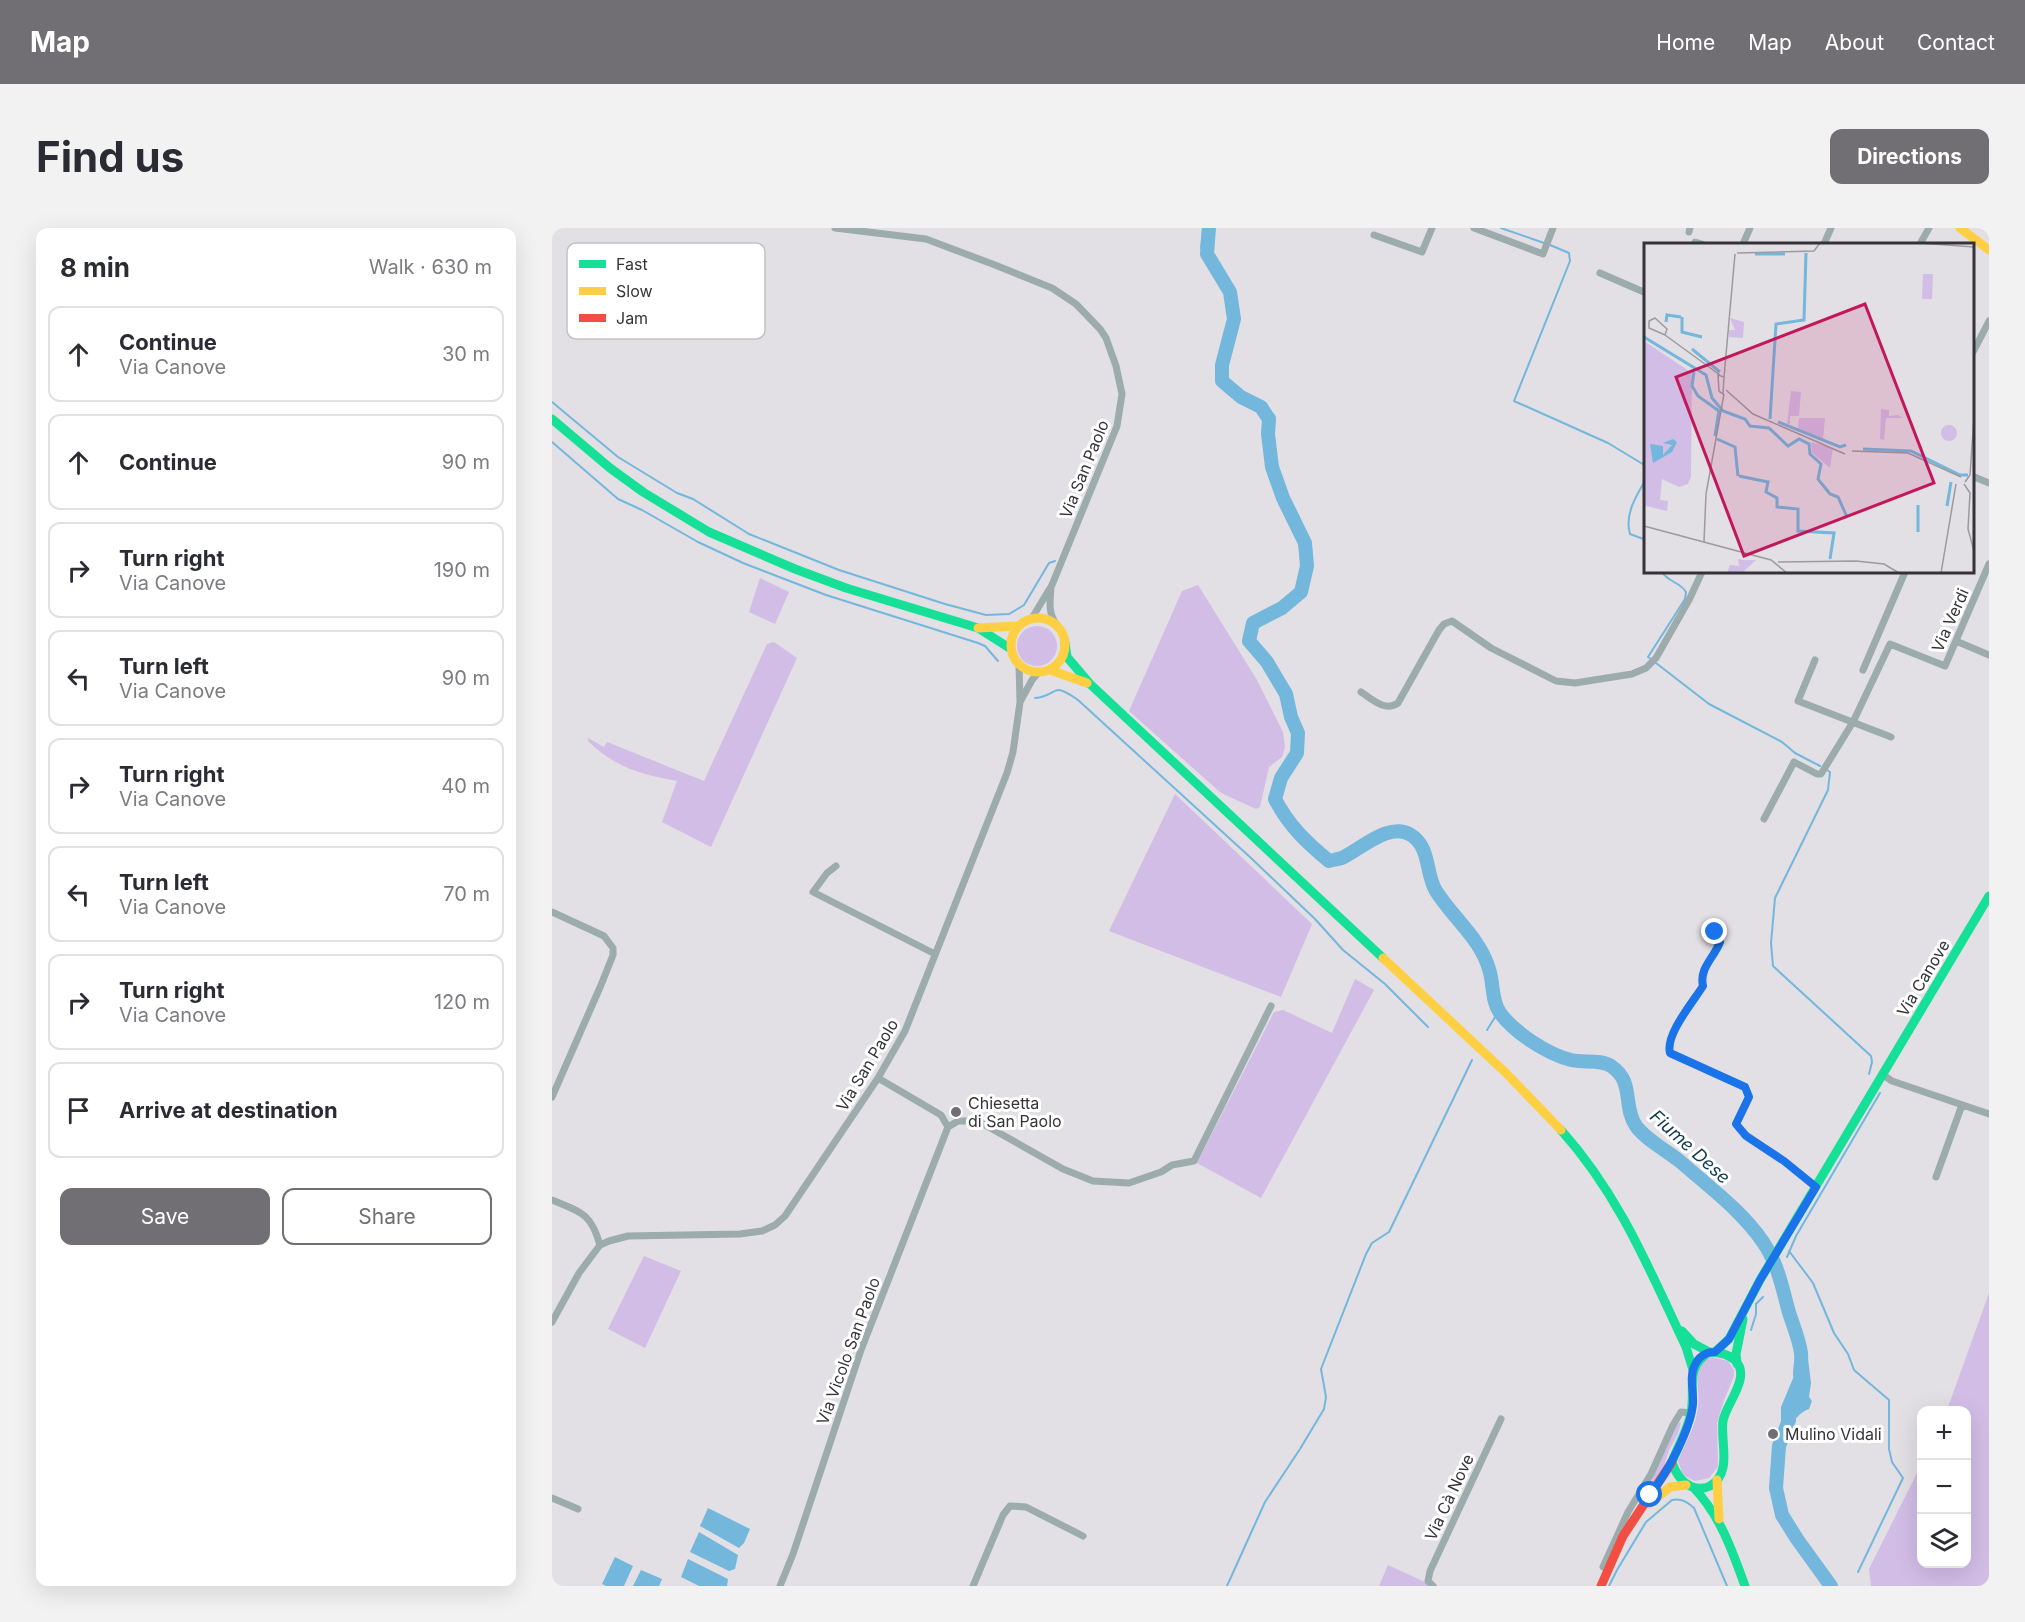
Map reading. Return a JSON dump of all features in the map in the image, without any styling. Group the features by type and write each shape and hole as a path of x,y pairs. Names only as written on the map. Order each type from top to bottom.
{"main road":[{"path":"1960,228 1989,250"},
{"path":"552,419 610,468 643,492 709,532 777,562 846,588 978,628 1011,649"},
{"path":"978,628 1018,626 1032,618 1049,620 1056,624 1061,630 1067,657 1090,684 1506,1073 1549,1117 1587,1162 1615,1202 1647,1262 1692,1361 1693,1370 1691,1413 1672,1462 1623,1536 1601,1586"},
{"path":"1018,626 1011,640 1011,649 1018,664 1032,672 1050,670 1090,684"},
{"path":"1050,670 1062,659 1065,643"},
{"name":"Via Canove","path":"1693,1370 1699,1359 1729,1339 1760,1280 1989,896"},
{"name":"Via Canove","path":"1719,1522 1716,1495 1717,1480 1724,1466 1722,1444 1724,1421 1729,1401 1740,1381 1737,1364 1738,1342 1746,1305"},
{"path":"1668,1312 1694,1344 1712,1352 1726,1354 1737,1364"},
{"path":"1672,1462 1676,1475 1709,1505 1719,1522 1745,1586"},
{"path":"1634,1518 1665,1488 1678,1484 1706,1487 1717,1480"}],"street":[{"name":"Via San Paolo","path":"835,228 926,239 1052,288 1076,304 1106,338 1116,366 1122,394 1117,426 1052,585 1032,618"},
{"path":"1374,235 1422,252 1432,228"},
{"path":"1474,228 1543,254 1553,228"},
{"path":"1743,243 1750,228"},
{"path":"1824,243 1831,228"},
{"path":"1921,243 1929,228"},
{"path":"1600,273 1644,292"},
{"path":"1974,351 1986,333 1989,321"},
{"path":"1974,477 1989,483"},
{"name":"Via Verdi","path":"1876,639 1945,666 1989,564"},
{"path":"1361,692 1384,706 1392,707 1398,703 1439,630 1444,624 1452,621 1491,648 1556,681 1575,683 1640,672 1653,661 1689,600 1702,573"},
{"path":"1863,670 1905,573"},
{"name":"Via San Paolo","path":"1052,585 1049,608 1050,615 1056,624"},
{"path":"1956,640 1989,655"},
{"path":"1764,819 1794,762 1816,774 1821,774 1854,722 1890,644"},
{"path":"1815,660 1798,701 1891,737"},
{"name":"Via San Paolo","path":"600,1245 628,1236 740,1234 762,1231 775,1225 785,1216 878,1078 905,1030 1007,773 1013,752 1020,702 1018,664"},
{"name":"Via San Paolo","path":"1020,702 1039,672"},
{"path":"836,866 827,873 813,892 935,954"},
{"path":"552,912 604,936 613,948 613,955 602,985 552,1097"},
{"path":"1715,932 1720,942 1716,952 1704,968 1701,979 1703,986 1671,1036 1668,1047 1670,1053 1745,1087 1749,1097 1736,1124 1746,1136 1784,1161 1816,1187"},
{"path":"878,1078 941,1115 948,1127 958,1121 978,1121 1063,1169 1093,1180 1129,1183 1161,1172 1172,1165 1194,1161 1271,1006"},
{"path":"1883,1075 1892,1081 1989,1114"},
{"path":"1936,1177 1962,1105"},
{"name":"Via Vicolo San Paolo","path":"780,1586 793,1554 861,1350 948,1127"},
{"path":"552,1200 585,1215 595,1228 600,1245 579,1273 552,1322"},
{"path":"1603,1567 1628,1512 1651,1474 1673,1425 1681,1412 1691,1413"},
{"name":"Via Cà Nove","path":"1433,1586 1428,1581 1430,1571 1501,1419"},
{"path":"552,1498 578,1509"},
{"path":"974,1586 1003,1515 1010,1506 1026,1507 1083,1536"}],"shaded area":[{"path":"760,578 789,592 775,624 749,612"},
{"path":"1198,585 1257,680 1283,732 1285,747 1282,757 1269,767 1260,807 1256,809 1221,793 1129,711 1182,591"},
{"path":"1037,626 1051,632 1057,646 1051,660 1037,666 1023,660 1017,646 1023,632"},
{"path":"774,642 797,658 711,847 662,822 677,781 651,776 619,764 598,750 588,741 588,738 604,747 607,742 704,781 767,644"},
{"path":"1175,794 1312,924 1281,997 1109,931"},
{"path":"1355,979 1374,990 1261,1198 1197,1163 1274,1012 1283,1010 1332,1033"},
{"path":"644,1256 681,1271 645,1348 608,1329"},
{"path":"1989,1293 1989,1586 1871,1586 1869,1569 1917,1473 1917,1568 1971,1568 1971,1406 1948,1406"},
{"path":"1712,1357 1728,1361 1734,1370 1734,1376 1717,1423 1718,1467 1709,1478 1695,1481 1683,1475 1678,1461 1697,1414 1699,1369 1704,1361"},
{"path":"1681,1422 1663,1469 1629,1519 1648,1489 1677,1423"},
{"path":"1388,1565 1429,1584 1433,1586 1379,1586"}],"water":[{"path":"1202,228 1214,228 1211,246 1200,249"},
{"path":"1808,1359 1811,1383 1809,1397 1812,1401 1809,1409 1795,1420 1785,1436 1780,1434 1783,1425 1781,1424 1781,1407 1794,1376 1794,1360"},
{"path":"708,1508 750,1529 744,1543 739,1548 700,1526"},
{"path":"699,1532 738,1555 735,1569 729,1571 690,1552"},
{"path":"615,1557 633,1566 624,1586 606,1586 602,1584"},
{"path":"688,1559 728,1579 727,1586 699,1586 681,1577"},
{"path":"641,1570 662,1579 659,1586 633,1586"}],"waterway":[{"name":"Fiume Dese","path":"1209,228 1207,254 1230,292 1234,319 1222,365 1222,381 1241,397 1261,407 1269,419 1268,434 1272,467 1283,498 1305,543 1307,566 1301,592 1282,608 1253,623 1249,641 1267,662 1286,694 1291,717 1298,733 1297,753 1281,778 1275,799 1299,833 1329,861 1342,858 1376,838 1394,831 1411,835 1417,840 1425,854 1436,891 1473,938 1485,958 1491,975 1495,1003 1506,1021 1552,1053 1571,1060 1607,1064 1618,1072 1626,1086 1630,1110 1636,1126 1725,1200 1763,1242 1775,1266 1799,1342 1800,1375"},
{"path":"1501,228 1544,243"},
{"path":"1550,245 1569,253 1570,261 1514,401 1608,443 1644,465"},
{"path":"552,402 618,457 749,534 839,570 945,604 986,615 1009,614 1024,605 1049,563 1055,561"},
{"path":"552,442 618,499 698,542 743,563 826,595 978,643 985,646 998,661"},
{"path":"1644,483 1632,505 1629,519 1630,534 1644,539"},
{"path":"1651,659 1648,657 1685,599 1686,592 1663,573"},
{"path":"1656,663 1709,704 1782,742 1795,753 1820,766"},
{"path":"1035,698 1058,690 1078,700 1251,858 1315,919 1343,950 1385,984 1428,1027"},
{"path":"1827,770 1830,772 1828,790 1775,898 1771,943 1773,966 1871,1056 1869,1074"},
{"path":"1487,1030 1499,1011"},
{"path":"1227,1586 1265,1502 1324,1409 1326,1397 1321,1369 1366,1254 1372,1243 1389,1232 1472,1060"},
{"path":"1787,1257 1796,1236 1880,1093"},
{"path":"1789,1251 1813,1283 1834,1333 1848,1354 1854,1370 1889,1400 1889,1449 1892,1462 1903,1478 1858,1572"},
{"path":"1751,1330 1756,1314 1756,1304 1763,1297"},
{"name":"Fiume Dese","path":"1789,1420 1779,1446 1776,1488 1782,1515 1831,1586"},
{"path":"1609,1586 1646,1522 1672,1500 1684,1501 1694,1508 1727,1586"}],"traffic: fast":[{"path":"552,419 610,468 643,492 709,532 846,588 978,628 1011,649"},
{"path":"1065,643 1067,657 1090,684 1383,958"},
{"path":"1715,1352 1729,1339 1760,1280 1989,896"},
{"path":"1561,1130 1600,1181 1632,1234 1686,1347 1693,1370"},
{"path":"1737,1364 1736,1354 1743,1319"},
{"path":"1682,1331 1694,1344 1709,1352"},
{"path":"1709,1352 1723,1354 1735,1360 1741,1374 1723,1421 1724,1457 1721,1473 1710,1486 1699,1488 1692,1487 1682,1480 1672,1462 1690,1419 1692,1379 1696,1365 1709,1352"},
{"path":"1693,1487 1718,1521 1745,1586"}],"traffic: slow":[{"path":"1960,228 1989,250"},
{"path":"1033,618 1043,618 1053,622 1061,630 1065,645 1061,660 1053,668 1043,672 1033,672 1023,668 1015,660 1011,650 1011,640 1015,630 1023,622 1033,618"},
{"path":"978,628 1018,626"},
{"path":"1050,670 1087,683"},
{"path":"1383,958 1506,1073 1561,1130"},
{"path":"1717,1480 1719,1519"},
{"path":"1649,1504 1670,1487 1686,1485"}],"traffic: jam":[{"path":"1601,1586 1623,1536 1672,1462"}],"place":[{"name":"Chiesetta di San Paolo","path":"956,1112"},
{"name":"Mulino Vidali","path":"1773,1434"}],"route":[{"path":"1650,1495 1672,1462 1688,1424 1693,1404 1692,1377 1696,1363 1702,1356 1723,1347 1729,1339 1760,1280 1816,1187 1784,1161 1746,1136 1736,1124 1749,1097 1745,1087 1670,1053 1668,1047 1671,1036 1703,986 1701,979 1704,968 1716,952 1720,942 1715,932"}]}
